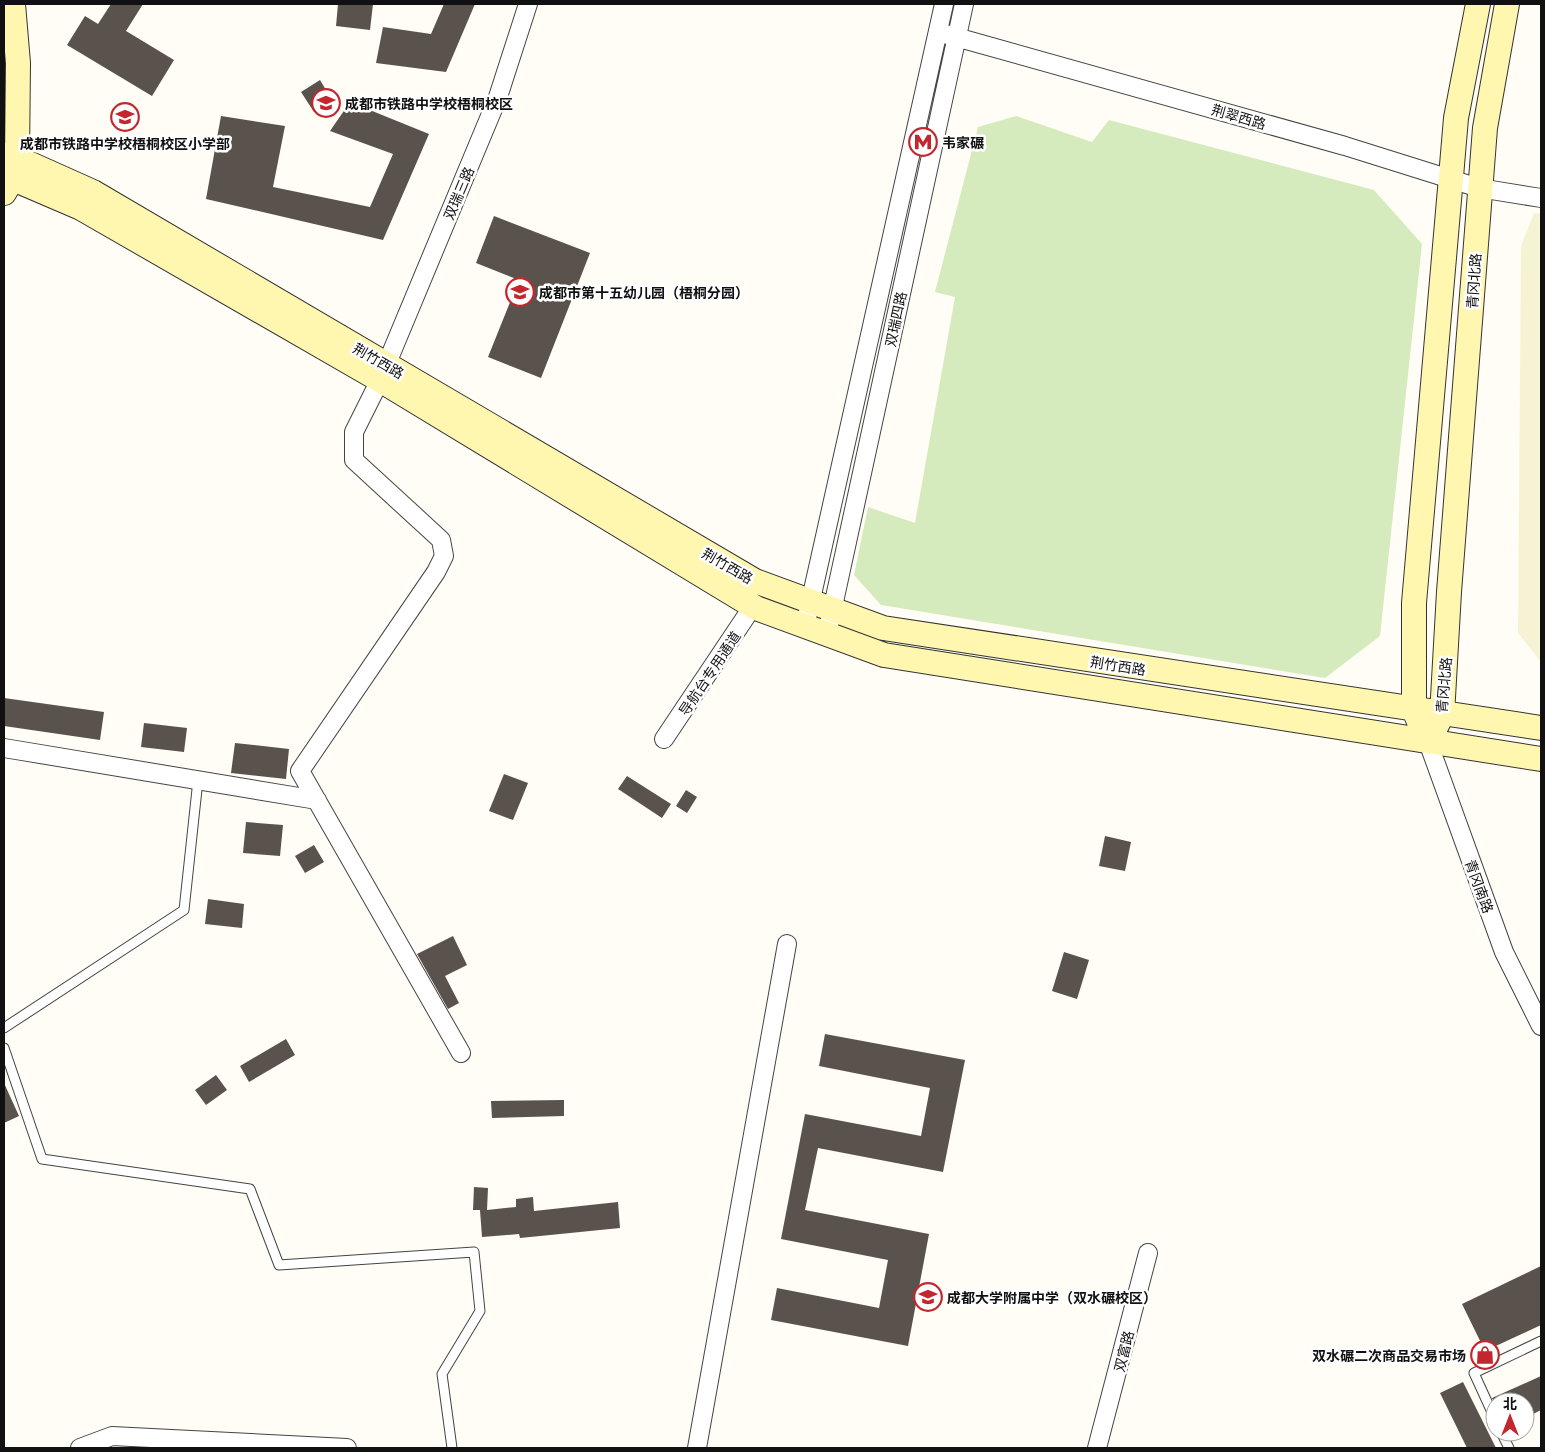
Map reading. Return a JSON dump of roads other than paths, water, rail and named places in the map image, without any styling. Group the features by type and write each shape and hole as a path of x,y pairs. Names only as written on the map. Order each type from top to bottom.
{"main road":[{"path":"8,172 18,64 13,4"},
{"name":"青冈北路","path":"1428,742 1414,710 1414,602 1456,118 1478,4"},
{"name":"青冈北路","path":"1428,742 1442,714 1479,188 1485,128 1507,4"},
{"name":"荆竹西路","path":"8,172 81,208 383,372 756,581 821,606 883,628 1541,728"},
{"name":"荆竹西路","path":"383,372 753,606 884,655 1541,759"}],"street":[{"name":"双瑞三路","path":"317,800 300,771 436,572 444,556 441,540 354,460 354,432 383,372 498,97 528,4"},
{"name":"双瑞四路","path":"816,630 944,4"},
{"name":"双瑞四路","path":"821,606 964,4"},
{"name":"荆翠西路","path":"937,32 1451,177 1479,188 1541,198"},
{"name":"导航台专用通道","path":"664,739 753,606"},
{"name":"青冈南路","path":"1428,742 1504,952 1541,1026"},
{"path":"4,748 317,800 461,1053"},
{"path":"697,1448 787,944"},
{"name":"双富路","path":"1097,1448 1148,1252"},
{"path":"80,1448 112,1436 347,1448"}],"lane":[{"path":"4,1028 184,910 198,780"},
{"path":"4,1048 42,1159 250,1189 279,1265 474,1252 480,1311 442,1374 452,1448"},
{"path":"1485,1397 1474,1373 1541,1341"}],"place":[{"name":"成都市铁路中学校梧桐校区","path":"326,103"},
{"name":"成都市铁路中学校梧桐校区小学部","path":"125,117"},
{"name":"韦家碾","path":"923,142"},
{"name":"成都市第十五幼儿园（梧桐分园）","path":"520,292"},
{"name":"成都大学附属中学（双水碾校区）","path":"928,1297"},
{"name":"双水碾二次商品交易市场","path":"1485,1355"}]}
